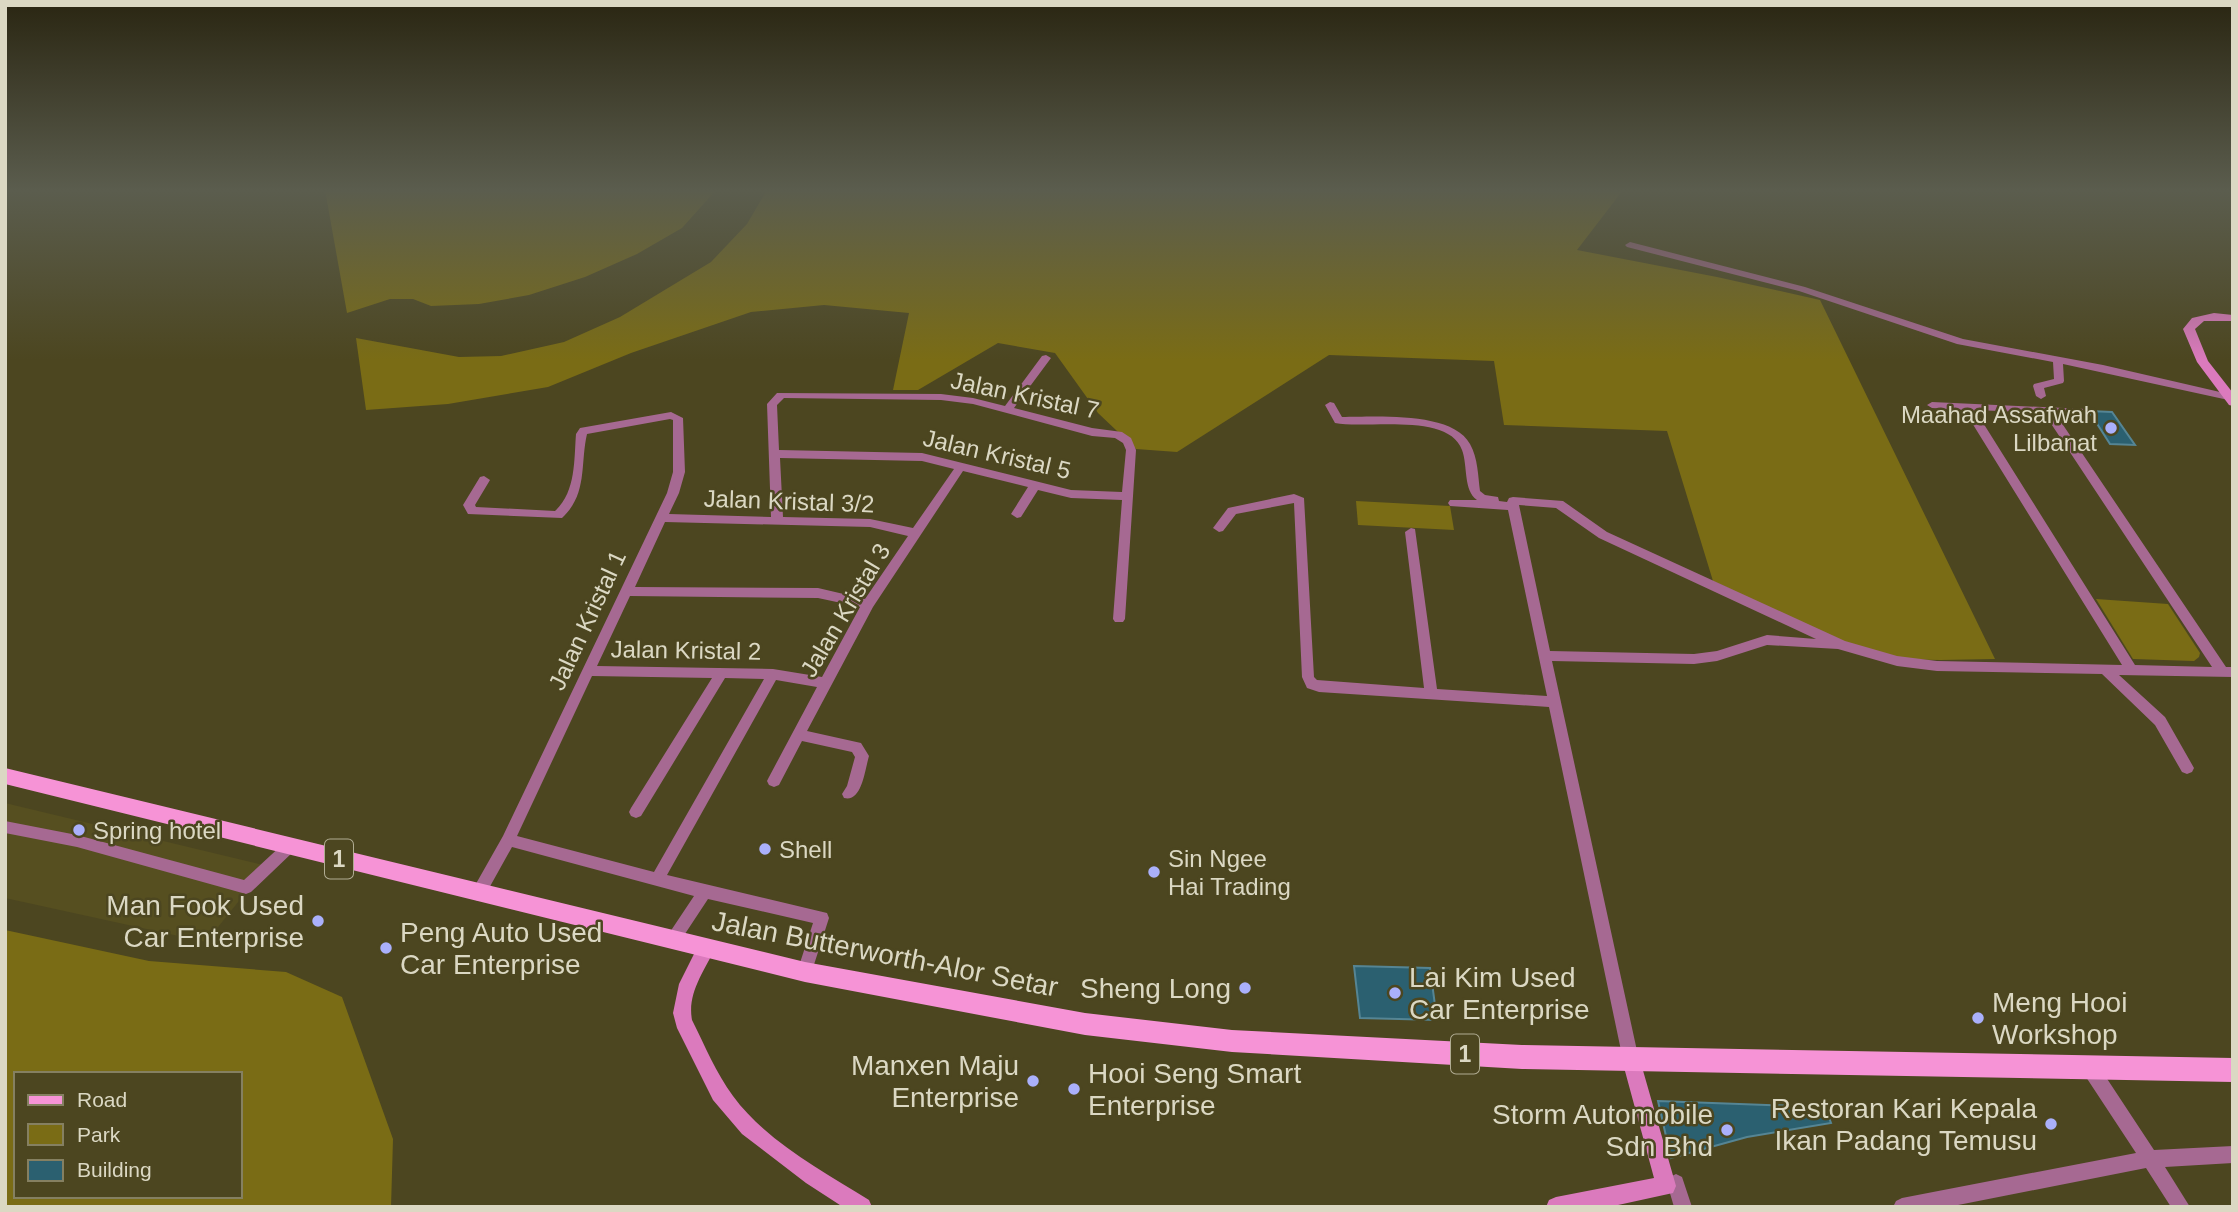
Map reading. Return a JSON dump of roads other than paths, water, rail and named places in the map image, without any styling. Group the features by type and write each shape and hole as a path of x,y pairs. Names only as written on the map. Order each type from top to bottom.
{"main road":[{"name":"Jalan Butterworth-Alor Setar","path":"5,776 805,972 1081,1023 1232,1041 1381,1051 1630,1060 2233,1070"}],"street":[{"path":"1632,247 1802,289 1961,342 2058,359 2231,400"},
{"path":"2231,400 2197,353 2189,329 2191,323 2197,319 2233,318"},
{"path":"1007,411 1046,358"},
{"path":"2041,396 2038,386 2059,381 2058,359"},
{"name":"Jalan Kristal 7","path":"774,454 772,404 777,397 786,394 941,397 973,401 1092,432 1118,435 1127,441 1131,450 1127,496"},
{"path":"1330,405 1339,421 1398,421 1449,431 1463,440 1466,447 1475,493 1488,499 1513,504"},
{"path":"1932,405 2082,411"},
{"path":"1966,406 2131,669"},
{"path":"2047,410 2228,672"},
{"name":"Jalan Kristal 1","path":"478,894 508,840 673,493 679,472 678,418 675,415 584,430 581,434 575,489 564,511 558,515 472,511 469,505 484,480"},
{"path":"774,454 777,520"},
{"name":"Jalan Kristal 5","path":"774,454 922,457 1071,494 1127,496"},
{"name":"Jalan Kristal 3","path":"774,781 868,604 961,466"},
{"path":"1017,514 1035,486"},
{"path":"1119,619 1127,496"},
{"path":"1219,527 1225,516 1237,509 1294,498 1300,501 1308,677 1312,684 1319,687 1555,702"},
{"path":"1454,503 1559,504 1603,535 1841,645 1916,665 2228,672"},
{"path":"1513,504 1630,1060 1666,1186 1556,1207"},
{"name":"Jalan Kristal 3/2","path":"661,518 870,523 915,533"},
{"path":"1411,532 1431,694"},
{"path":"626,591 818,593 868,604"},
{"path":"1545,656 1694,659 1717,656 1767,639 1841,645"},
{"path":"2105,669 2154,714 2187,768"},
{"name":"Jalan Kristal 2","path":"589,671 773,674 825,683"},
{"path":"636,812 721,674"},
{"path":"657,880 773,674"},
{"path":"799,735 856,747 860,751 856,778 849,793"},
{"path":"5,827 77,841 246,887 289,847"},
{"path":"508,840 705,892 822,918 805,972"},
{"path":"672,941 705,892"},
{"path":"706,948 682,999 680,1011 683,1022 722,1096 736,1115 769,1143 862,1207"},
{"path":"2090,1068 2181,1207"},
{"path":"1904,1206 2150,1159 2233,1154"},
{"path":"1676,1184 1683,1207"}],"place":[{"name":"Maahad Assafwah Lilbanat","path":"2111,428"},
{"name":"Spring hotel","path":"79,830"},
{"name":"Shell","path":"765,849"},
{"name":"Sin Ngee Hai Trading","path":"1154,872"},
{"name":"Man Fook Used Car Enterprise","path":"318,921"},
{"name":"Peng Auto Used Car Enterprise","path":"386,948"},
{"name":"Sheng Long","path":"1245,988"},
{"name":"Lai Kim Used Car Enterprise","path":"1395,993"},
{"name":"Meng Hooi Workshop","path":"1978,1018"},
{"name":"Manxen Maju Enterprise","path":"1033,1081"},
{"name":"Hooi Seng Smart Enterprise","path":"1074,1089"},
{"name":"Restoran Kari Kepala Ikan Padang Temusu","path":"2051,1124"},
{"name":"Storm Automobile Sdn Bhd","path":"1727,1130"}]}
